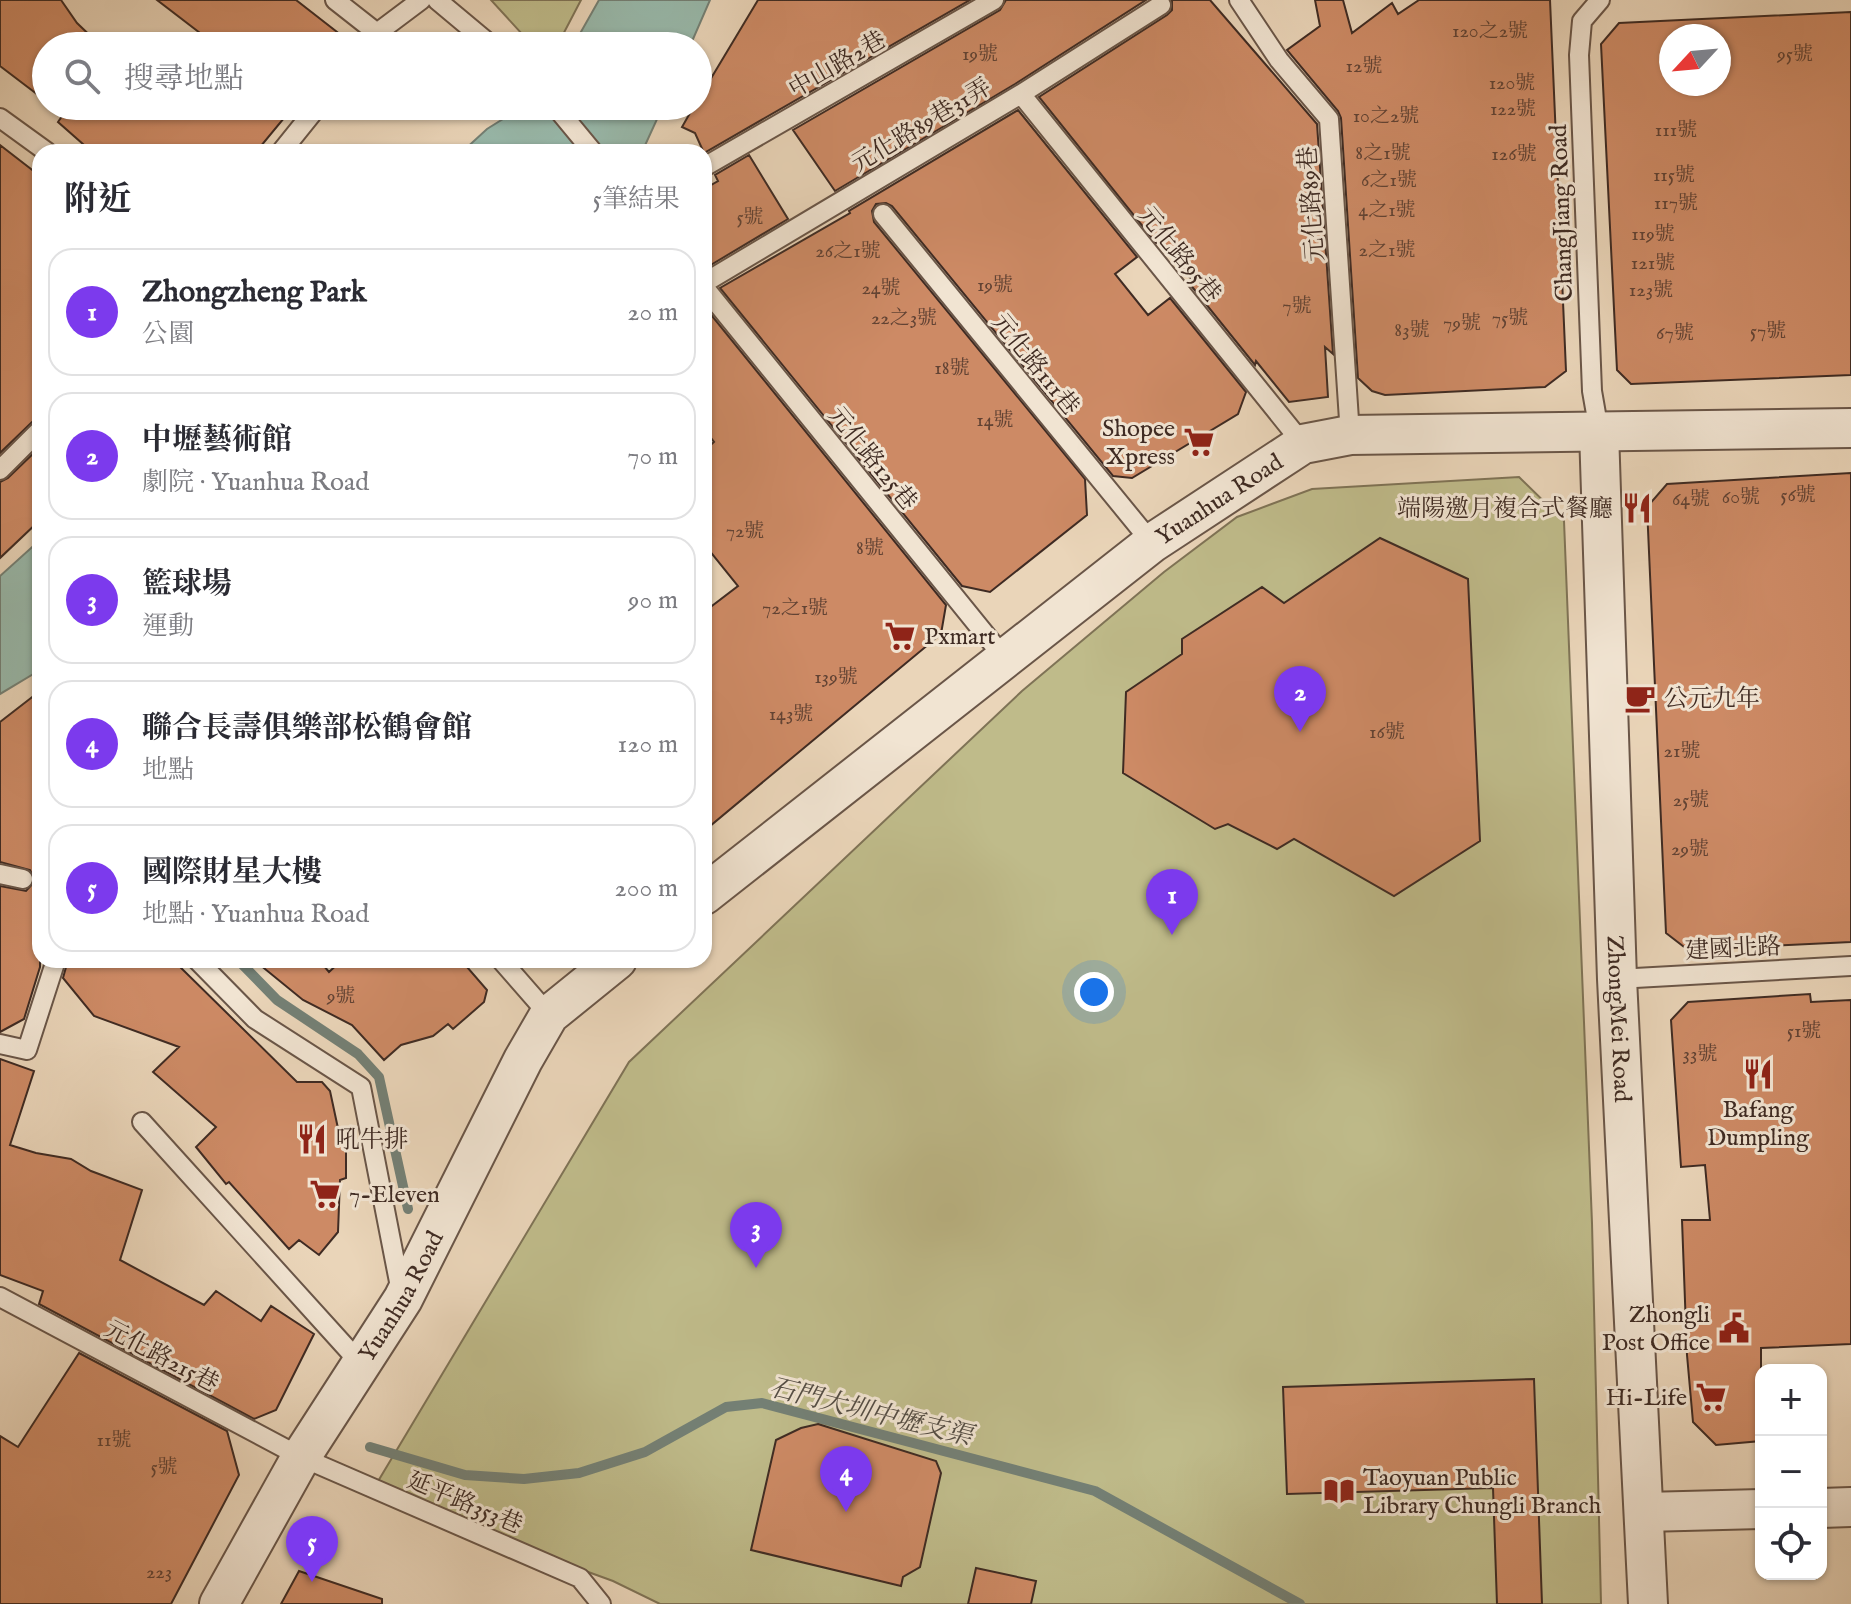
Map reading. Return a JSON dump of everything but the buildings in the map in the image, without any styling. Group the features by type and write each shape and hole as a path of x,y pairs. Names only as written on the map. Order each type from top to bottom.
{"street":[{"name":"Yuanhua Road","path":"712,889 1152,543 1303,444 1350,435 1851,428"},
{"name":"ZhongMei Road","path":"1599,431 1617,979 1648,1604"},
{"name":"Yuanhua Road","path":"219,1604 301,1457 403,1299 523,1060 549,1015 607,968"},
{"path":"1827,1508 1851,1507"},
{"path":"1645,1512 1755,1509"}],"lane":[{"path":"335,0 365,32"},
{"path":"382,32 421,0"},
{"path":"437,0 475,32"},
{"name":"中山路2巷","path":"712,162 994,0"},
{"name":"元化路89巷","path":"1239,0 1279,60 1329,119 1350,435"},
{"name":"ChangJiang Road","path":"1599,431 1592,391 1579,55 1582,21 1600,0"},
{"name":"元化路89巷31弄","path":"712,280 1021,94 1161,5"},
{"name":"元化路95巷","path":"1021,94 1303,444"},
{"path":"0,118 36,144"},
{"path":"287,144 307,120"},
{"path":"567,120 586,144"},
{"name":"元化路111巷","path":"883,214 1152,543"},
{"name":"元化路125巷","path":"712,295 1006,660"},
{"path":"0,470 32,438"},
{"path":"0,874 23,879"},
{"name":"建國北路","path":"1617,979 1851,966"},
{"path":"0,1044 27,1050 53,968"},
{"path":"205,968 255,1019 361,1087 403,1299"},
{"path":"508,968 549,1015"},
{"path":"142,1122 361,1364"},
{"name":"元化路215巷","path":"0,1297 301,1457"},
{"name":"延平路353巷","path":"301,1457 580,1578 601,1604"}],"shaded area":[{"path":"491,0 581,0 564,32 520,32"},
{"path":"599,0 710,0 696,32 581,32"},
{"path":"501,120 657,120 646,144 471,144"},
{"path":"1519,477 1564,521 1592,1223 1601,1604 660,1604 613,1581 371,1493 629,1062 1022,691 1164,572 1237,517 1312,489"},
{"path":"32,547 32,675 0,694 0,576"}],"waterway":[{"path":"246,968 277,1000 358,1054 379,1077 408,1209"},
{"name":"石門大圳中壢支渠","path":"370,1447 465,1475 524,1479 579,1473 645,1452 726,1407 762,1403 1095,1491 1300,1604"}],"place":[{"name":"Shopee Xpress","path":"1199,442"},
{"name":"端陽邀月複合式餐廳","path":"1637,508"},
{"name":"Pxmart","path":"900,636"},
{"name":"公元九年","path":"1640,698"},
{"name":"中壢藝術館","path":"1300,732"},
{"name":"Zhongzheng Park","path":"1172,935"},
{"name":"Bafang Dumpling","path":"1758,1074"},
{"name":"吼牛排","path":"312,1139"},
{"name":"7-Eleven","path":"325,1194"},
{"name":"籃球場","path":"756,1268"},
{"name":"Zhongli Post Office","path":"1734,1328"},
{"name":"Hi-Life","path":"1711,1397"},
{"name":"Taoyuan Public Library Chungli Branch","path":"1339,1491"},
{"name":"聯合長壽俱樂部松鶴會館","path":"846,1512"},
{"name":"國際財星大樓","path":"312,1582"}]}
